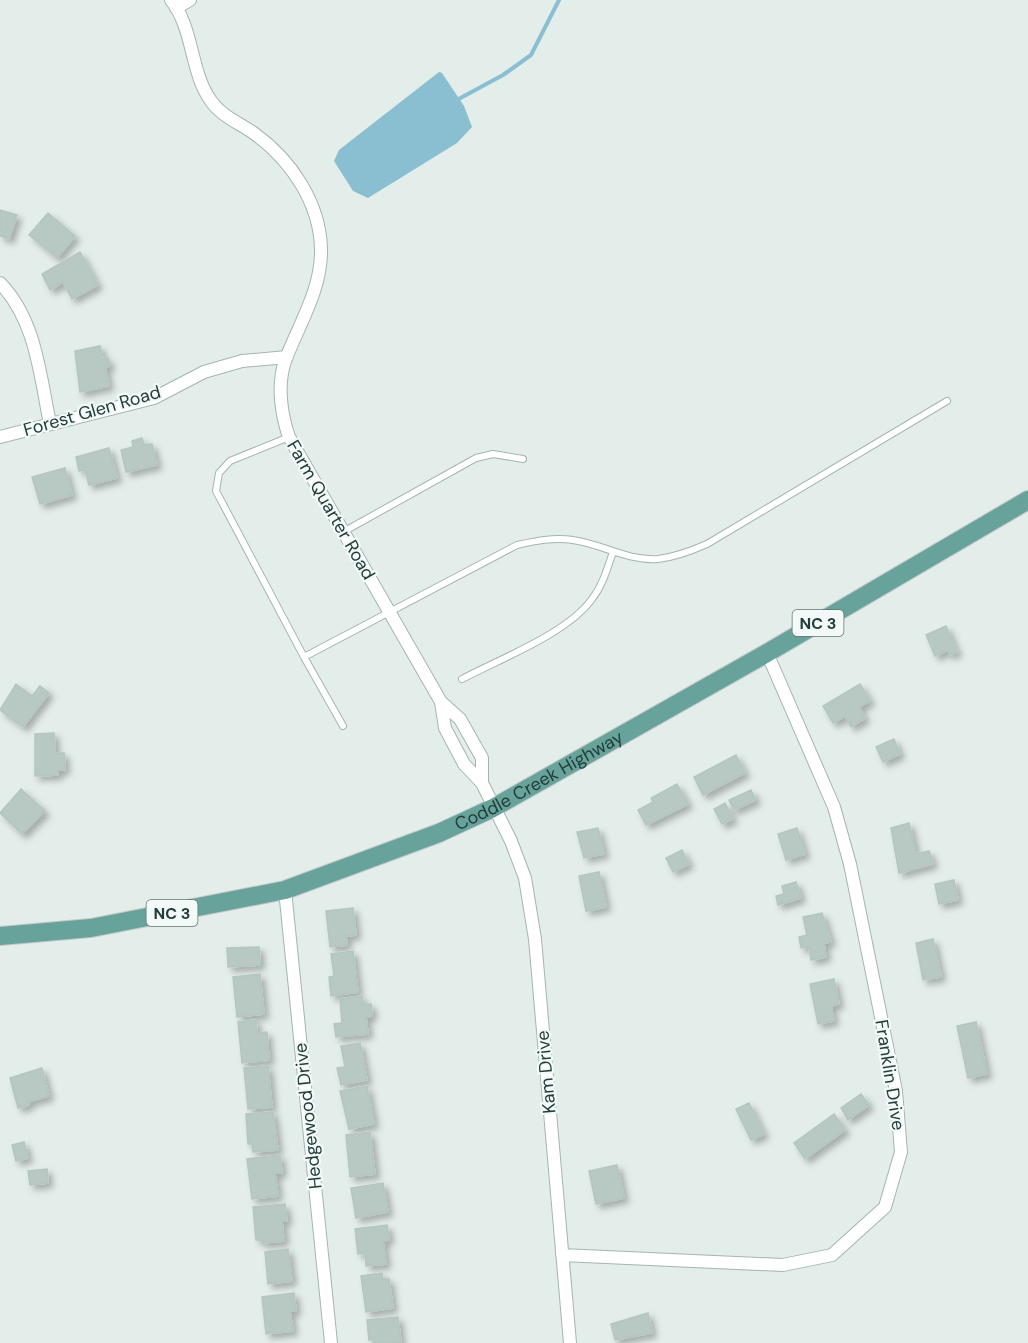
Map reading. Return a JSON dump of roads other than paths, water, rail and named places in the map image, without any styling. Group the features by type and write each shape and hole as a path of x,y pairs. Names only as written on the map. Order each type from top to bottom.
{"main road":[{"name":"Coddle Creek Highway","path":"0,936 91,928 285,890 439,833 493,808 767,653 1028,500"}],"street":[{"path":"174,4 190,0"},
{"name":"Farm Quarter Road","path":"174,4 211,101 228,117 256,135 289,166 304,187 313,210 321,248 309,308 287,357 280,403 289,437 441,702 460,719 482,758 482,783"},
{"path":"0,283 18,303 29,327 50,423"},
{"name":"Forest Glen Road","path":"0,437 154,398 204,372 242,361 287,357"},
{"name":"Franklin Drive","path":"562,1255 783,1266 832,1255 885,1207 901,1152 896,1091 850,864 834,807 767,653"},
{"name":"Farm Quarter Road","path":"441,702 445,728 464,764 482,783 493,808"},
{"name":"Kam Drive","path":"493,808 512,841 525,878 535,939 570,1343"},
{"name":"Hedgewood Drive","path":"285,890 331,1343"}],"lane":[{"path":"304,657 518,545 538,540 572,540 613,552 657,559 681,555 707,544 947,401"},
{"path":"289,437 230,461 219,473 216,490 343,726"},
{"path":"343,532 476,458 493,453 523,459"},
{"path":"462,679 563,626 580,613 602,585 613,552"}],"water":[{"path":"439,72 442,73 464,106 472,127 457,143 368,198 353,191 334,161 339,150"}],"waterway":[{"path":"455,101 503,75 531,55 559,0"}]}
